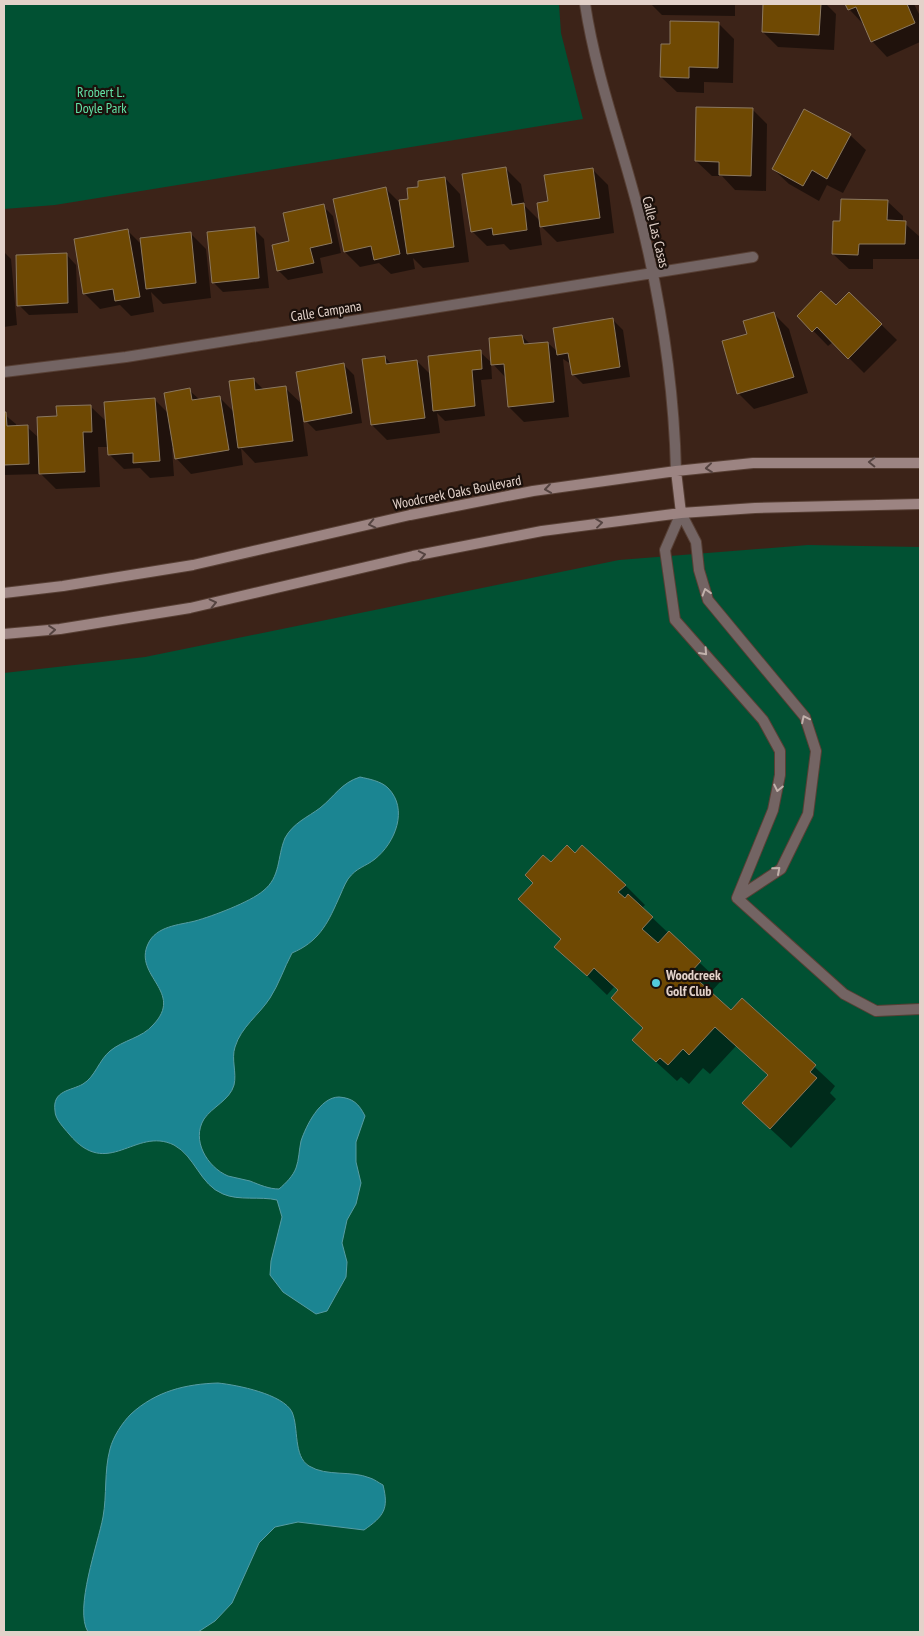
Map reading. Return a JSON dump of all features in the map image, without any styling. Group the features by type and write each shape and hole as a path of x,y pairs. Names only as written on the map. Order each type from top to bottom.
{"main road":[{"name":"Woodcreek Oaks Boulevard","path":"4,593 63,586 193,564 410,515 533,491 676,471 753,463 920,462"},
{"path":"676,471 681,513"},
{"path":"4,634 60,629 190,608 413,556 542,531 681,513 764,508 920,504"}],"street":[{"name":"Calle Las Casas","path":"585,4 600,81 638,212 652,273 673,421 676,471"},
{"name":"Calle Campana","path":"4,372 126,357 753,257"},
{"path":"681,513 696,542 699,570 708,600 805,717 816,751 808,814 781,869 737,898"},
{"path":"681,513 665,550 675,620 763,720 780,751 780,774 773,810 737,898"},
{"path":"737,898 844,994 876,1011 920,1009"}],"green space":[{"name":"Rrobert L. Doyle Park","path":"4,4 559,4 561,33 583,119 55,205 4,209"},
{"path":"808,545 920,547 920,1632 4,1632 4,673 145,657 619,560"}],"water":[{"path":"360,777 382,784 394,796 398,806 398,815 393,835 375,859 348,879 321,932 309,944 292,953 270,998 241,1033 234,1052 235,1080 232,1090 204,1119 200,1127 199,1136 203,1152 220,1172 268,1188 279,1189 295,1171 303,1135 310,1120 320,1107 332,1098 339,1097 352,1100 360,1108 365,1116 356,1142 356,1162 361,1183 356,1204 347,1220 342,1243 347,1262 346,1277 327,1311 316,1314 283,1292 270,1275 271,1261 282,1217 277,1200 229,1196 215,1190 181,1150 174,1145 160,1141 147,1142 109,1153 96,1153 83,1147 69,1134 55,1114 55,1104 56,1099 63,1092 87,1081 110,1051 149,1029 161,1013 164,1003 162,993 151,975 145,955 148,944 156,933 175,925 195,921 221,912 249,900 263,891 276,873 282,845 292,828 320,808 343,786"},
{"path":"218,1383 270,1395 287,1406 292,1412 298,1449 304,1461 316,1469 331,1473 355,1474 373,1479 383,1485 385,1506 383,1511 364,1530 298,1522 275,1527 259,1543 232,1603 215,1621 198,1632 88,1632 84,1622 85,1593 103,1517 106,1474 111,1444 121,1426 131,1414 161,1394 183,1387"}],"building":[{"path":"763,4 821,4 819,35 762,32"},
{"path":"845,4 907,4 915,23 871,42 856,7 848,10"},
{"path":"670,21 719,22 718,68 689,67 689,78 660,77 661,44 670,44"},
{"path":"696,107 753,108 751,176 719,175 719,162 695,161"},
{"path":"804,109 851,134 827,179 812,170 803,186 772,169"},
{"path":"506,167 512,205 524,203 527,230 493,235 492,228 471,232 462,174"},
{"path":"593,168 600,218 540,227 537,203 548,201 544,175"},
{"path":"445,177 454,247 407,254 399,200 408,199 407,188 418,187 418,181"},
{"path":"386,187 400,254 374,260 371,246 344,252 333,199"},
{"path":"841,199 888,200 887,220 906,221 905,244 859,244 858,255 832,254 833,221 840,221"},
{"path":"324,204 332,243 310,248 314,263 277,271 272,245 289,241 283,213"},
{"path":"255,227 259,278 212,283 207,232"},
{"path":"128,229 140,297 115,301 113,289 83,294 74,239"},
{"path":"191,232 196,283 146,289 140,238"},
{"path":"67,253 68,303 17,306 16,255"},
{"path":"821,291 836,305 849,292 882,324 848,359 817,327 812,332 797,316"},
{"path":"774,312 794,377 737,394 722,341 747,334 743,321"},
{"path":"613,318 620,367 572,375 568,353 557,355 553,328"},
{"path":"522,335 524,344 548,342 554,402 508,407 504,364 491,365 489,338"},
{"path":"481,350 482,369 472,370 475,406 433,411 428,356"},
{"path":"385,356 386,364 417,360 425,418 371,425 362,359"},
{"path":"344,363 352,413 304,422 296,372"},
{"path":"254,378 255,390 286,386 293,441 238,448 229,381"},
{"path":"190,388 192,400 220,396 229,450 175,459 164,393"},
{"path":"155,398 160,461 133,463 133,453 108,455 104,402"},
{"path":"91,405 92,432 83,432 85,472 39,474 37,417 57,416 56,406"},
{"path":"4,412 6,412 7,426 28,425 29,464 4,465"},
{"name":"Woodcreek Golf Club","path":"567,845 575,853 582,845 626,885 618,892 625,898 628,894 653,917 642,929 658,943 669,931 701,961 690,973 731,1010 742,998 816,1065 810,1072 817,1078 770,1129 742,1103 768,1075 715,1027 689,1055 683,1049 668,1065 660,1058 656,1062 632,1040 643,1028 611,998 618,990 594,968 587,976 554,947 561,939 518,899 533,883 525,875 543,855 551,862"}],"place":[{"name":"Woodcreek Golf Club","path":"656,983"}]}
